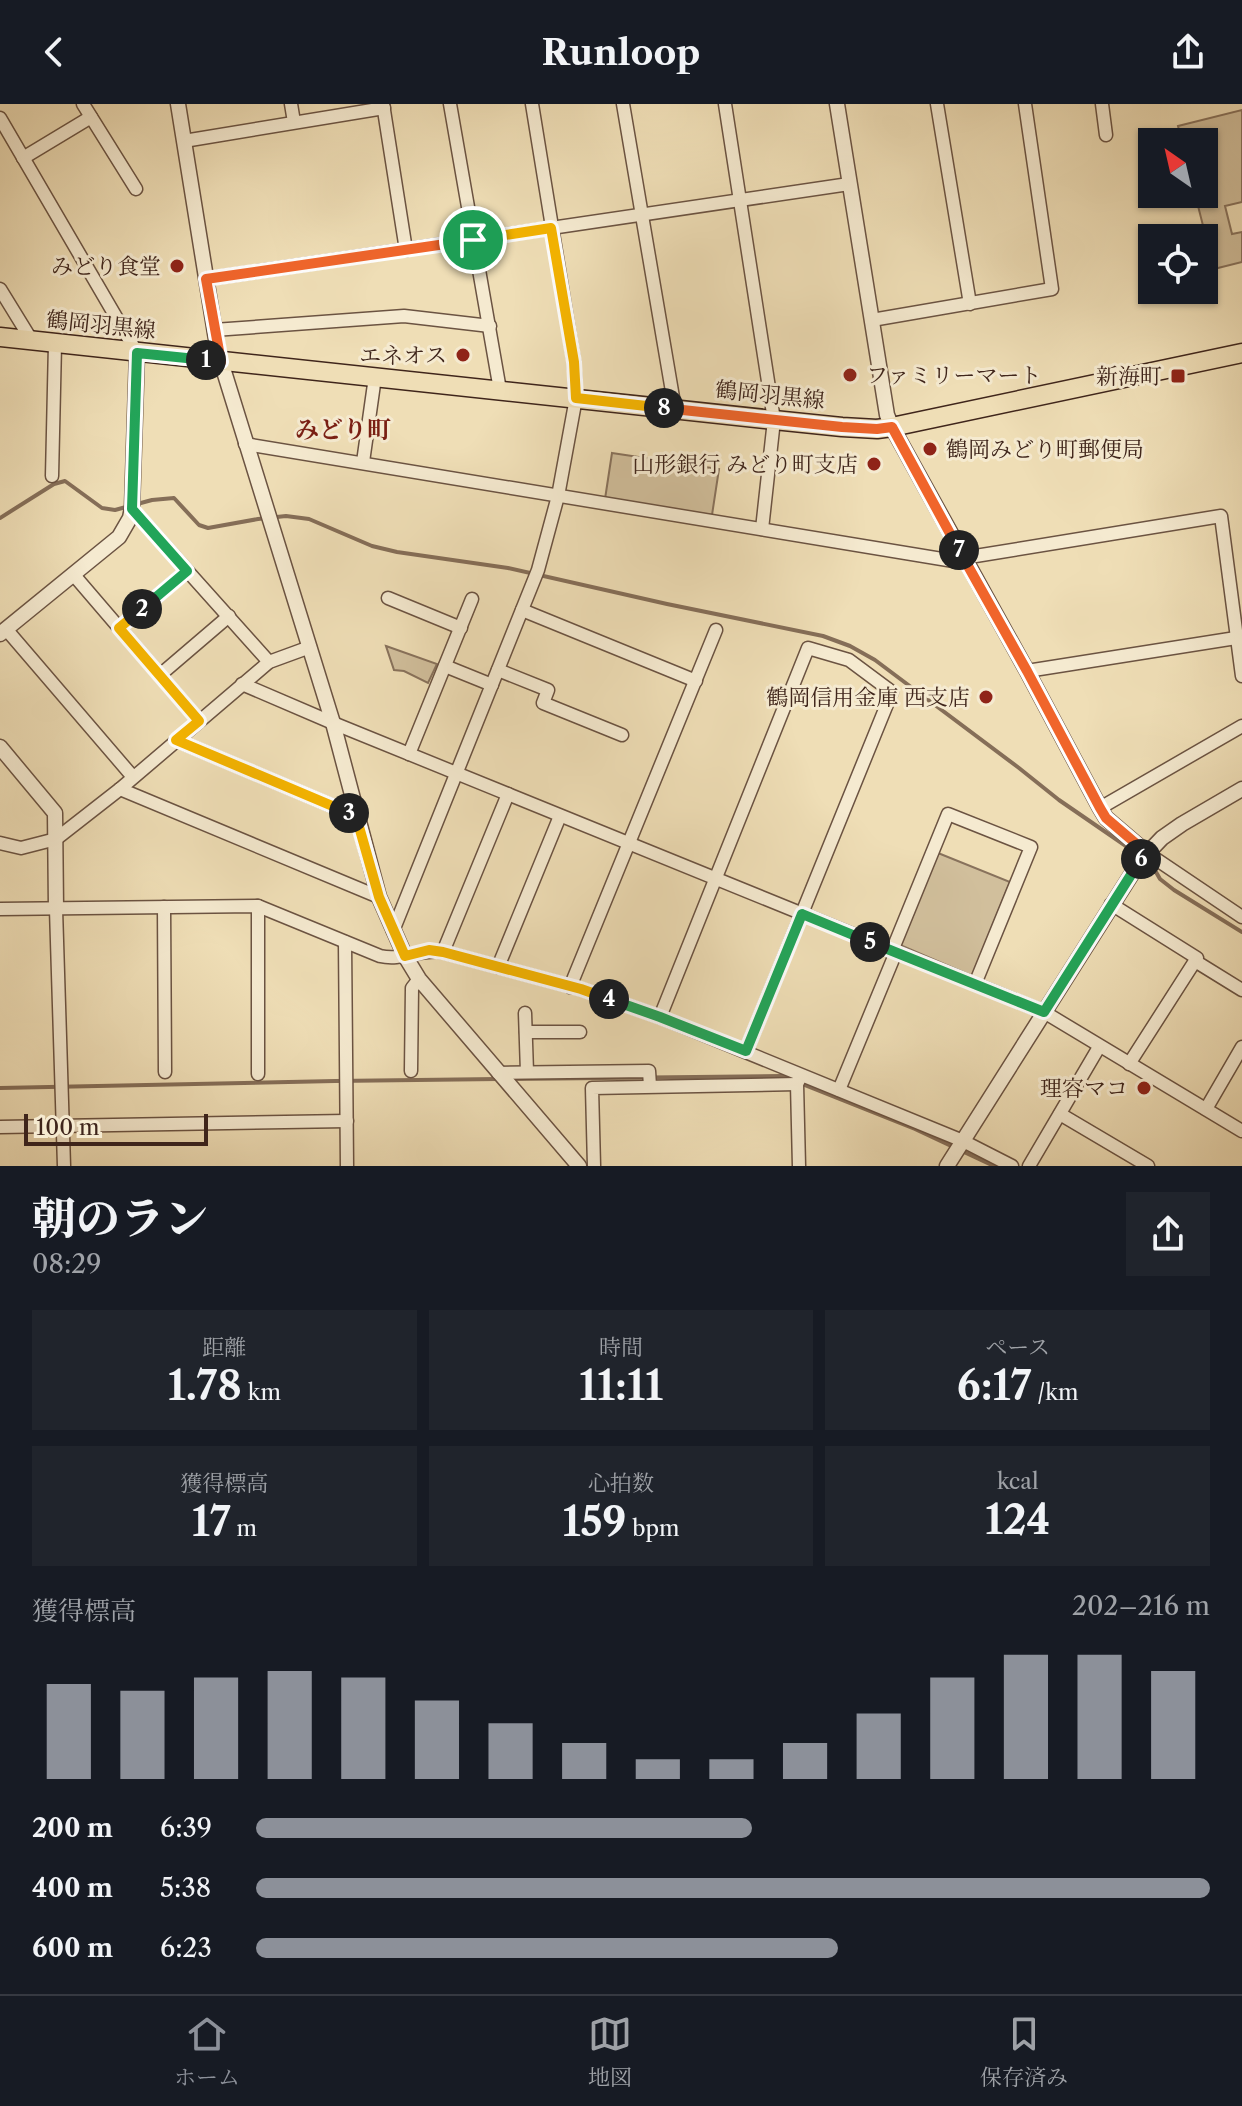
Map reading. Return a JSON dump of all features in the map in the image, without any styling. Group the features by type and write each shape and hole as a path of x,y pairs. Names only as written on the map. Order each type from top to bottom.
{"main road":[{"name":"鶴岡羽黒線","path":"0,337 877,429 1242,353"}],"street":[{"path":"83,104 136,189"},
{"path":"178,104 221,362 333,723 379,897 405,956 419,979 579,1166"},
{"path":"291,104 294,122"},
{"path":"450,104 500,390"},
{"path":"393,931 536,576 558,496 576,398 574,362 532,104"},
{"path":"623,104 675,409"},
{"path":"725,104 774,420 762,529"},
{"path":"837,104 887,415 892,427 1106,818 1147,853 1242,917"},
{"path":"937,104 970,304"},
{"path":"872,320 1052,289 1025,104"},
{"path":"1102,104 1106,135"},
{"path":"184,141 383,106 406,250"},
{"path":"23,158 91,117"},
{"path":"0,118 137,353 132,504 125,529 3,632 133,777"},
{"path":"206,279 849,184"},
{"path":"0,289 32,341"},
{"path":"214,330 404,316 490,326"},
{"path":"52,476 55,344"},
{"path":"363,462 375,377"},
{"path":"245,444 965,561 1221,516 1242,676"},
{"path":"132,504 269,662"},
{"path":"119,628 187,571"},
{"path":"73,574 199,721"},
{"path":"388,598 461,628"},
{"path":"409,754 472,599"},
{"path":"522,610 696,681"},
{"path":"160,675 229,616"},
{"path":"570,987 716,630"},
{"path":"1027,671 1236,638"},
{"path":"0,843 21,848 56,839 120,789 269,662 310,647"},
{"path":"660,1017 808,648 849,660 892,692 746,1051"},
{"path":"445,666 492,685"},
{"path":"498,670 548,690 543,703 622,735"},
{"path":"242,684 1044,1012 1242,1131"},
{"path":"1100,808 1242,726"},
{"path":"176,740 356,816"},
{"path":"0,747 55,813 64,1166"},
{"path":"120,789 379,897"},
{"path":"947,1166 1131,872 1162,838 1242,789"},
{"path":"443,952 508,794"},
{"path":"839,1090 948,814 1031,847 975,984"},
{"path":"498,967 560,816"},
{"path":"1111,904 1197,958 1129,1064"},
{"path":"0,909 258,906 380,956 391,958 429,950 443,952 570,987 660,1017 746,1051 800,1079 839,1090 963,1141 1012,1166"},
{"path":"258,906 258,1074"},
{"path":"164,907 165,1072"},
{"path":"345,942 347,1166"},
{"path":"1195,961 1242,990"},
{"path":"411,1071 412,988 419,979"},
{"path":"525,1013 527,1072"},
{"path":"526,1032 580,1032"},
{"path":"1029,1166 1099,1047"},
{"path":"1206,1109 1242,1047"},
{"path":"498,1073 649,1071 650,1086"},
{"path":"594,1166 592,1088 800,1079"},
{"path":"799,1166 800,1079"},
{"path":"1060,1114 1148,1166"},
{"path":"0,1127 347,1121"}],"shaded area":[{"path":"1242,110 1242,202 1225,206 1232,234 1242,232 1242,262 1218,268 1218,224 1203,224 1199,208 1218,208 1218,128 1178,126"},
{"path":"612,453 719,469 712,515 605,499"},
{"path":"386,646 437,664 428,683 404,671 394,670"},
{"path":"938,853 1010,882 972,976 900,945"}],"waterway":[{"path":"0,518 54,484 65,481 102,508 115,510 152,500 174,498 199,525 208,528 286,516 309,519 372,546 397,552 508,568 823,636 875,660 1059,800 1139,855"},
{"path":"1145,861 1174,890 1242,932"},
{"path":"511,1079 783,1076 790,1079"},
{"path":"0,1088 498,1079"},
{"path":"802,1084 915,1129 994,1166"}],"place":[{"name":"みどり食堂","path":"177,266"},
{"name":"エネオス","path":"463,355"},
{"name":"ファミリーマート","path":"850,375"},
{"name":"新海町","path":"1178,376"},
{"name":"鶴岡みどり町郵便局","path":"930,449"},
{"name":"山形銀行 みどり町支店","path":"874,464"},
{"name":"鶴岡信用金庫 西支店","path":"986,697"},
{"name":"理容マコ","path":"1144,1088"}],"district":[{"name":"みどり町","path":"343,429"}],"route":[{"path":"551,228 574,362 576,398 842,427 892,427 1100,808 1106,818 1147,853 1131,872 1044,1012 802,914 746,1051 581,989 443,952 429,950 405,956 379,897 356,816 176,740 199,721 119,628 187,571 132,509 137,353 221,362 206,279 473,240 551,228"}]}
